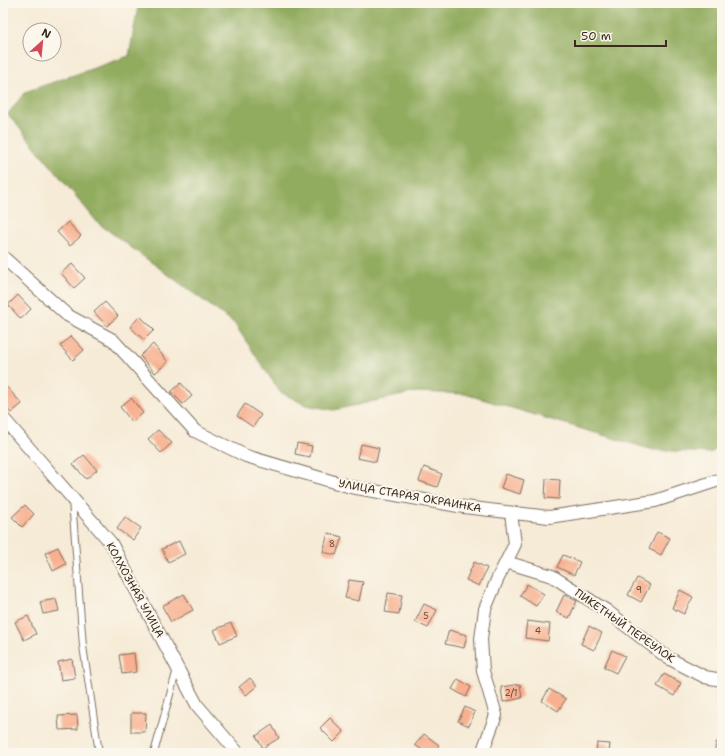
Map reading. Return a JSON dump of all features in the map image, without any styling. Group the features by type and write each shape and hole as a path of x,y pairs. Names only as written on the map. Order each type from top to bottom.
{"street":[{"name":"УЛИЦА СТАРАЯ ОКРАИНКА","path":"3,257 67,315 113,340 194,431 246,456 351,487 464,507 549,518 655,501 722,479"},
{"name":"КОЛХОЗНАЯ УЛИЦА","path":"3,418 111,543 197,704 238,753"},
{"path":"482,753 496,715 483,671 481,639 485,609 496,580 515,544 511,513"},
{"name":"ПИКЕТНЫЙ ПЕРЕУЛОК","path":"506,562 552,576 606,611 668,658 706,677 722,680"},
{"path":"722,680 722,689"},
{"path":"721,753 722,746"}],"lane":[{"path":"72,498 82,646 99,753"},
{"path":"154,753 177,667"}],"green space":[{"path":"142,3 722,3 722,446 710,453 653,450 465,394 416,392 334,410 306,405 280,392 234,323 98,223 8,114 25,92 129,56 138,7"}],"building":[{"path":"68,222 81,236 70,246 57,232"},
{"path":"72,264 85,278 74,288 61,273"},
{"path":"18,295 31,309 21,319 8,305"},
{"path":"105,302 118,316 107,326 94,312"},
{"path":"140,316 154,330 144,340 130,327"},
{"path":"71,336 84,350 73,360 60,346"},
{"path":"153,344 168,362 155,373 140,356"},
{"path":"3,383 22,404 11,413 3,404"},
{"path":"181,383 192,396 183,404 171,392"},
{"path":"131,398 143,413 132,422 120,407"},
{"path":"245,404 261,415 253,427 237,416"},
{"path":"158,430 172,443 161,453 148,439"},
{"path":"297,443 312,446 310,457 295,454"},
{"path":"361,444 379,448 376,462 357,458"},
{"path":"84,455 97,470 86,479 73,464"},
{"path":"424,467 442,474 437,487 419,481"},
{"path":"506,474 524,480 520,494 501,488"},
{"path":"546,479 560,480 559,499 545,498"},
{"path":"25,505 34,514 22,527 12,517"},
{"path":"125,517 141,528 133,540 117,529"},
{"path":"657,532 670,538 661,555 649,549"},
{"path":"328,533 342,537 336,555 323,552"},
{"path":"179,541 185,554 168,562 162,549"},
{"path":"58,547 66,564 53,571 45,553"},
{"path":"563,555 580,562 574,575 557,567"},
{"path":"474,562 487,568 479,586 466,580"},
{"path":"637,578 650,585 641,602 628,595"},
{"path":"349,580 363,582 359,601 345,598"},
{"path":"527,584 544,594 536,606 520,596"},
{"path":"680,590 693,597 684,614 672,608"},
{"path":"388,593 402,595 399,614 385,612"},
{"path":"184,594 193,610 171,622 162,606"},
{"path":"564,595 577,601 569,618 556,612"},
{"path":"56,599 59,611 43,614 40,602"},
{"path":"424,604 437,610 428,628 415,622"},
{"path":"28,616 36,634 24,640 15,622"},
{"path":"527,621 550,624 548,641 525,638"},
{"path":"231,623 237,636 220,643 214,630"},
{"path":"589,626 602,633 594,650 581,644"},
{"path":"449,630 467,635 464,648 445,644"},
{"path":"612,650 625,656 616,673 604,667"},
{"path":"134,653 136,672 122,674 119,655"},
{"path":"72,659 75,678 61,680 58,662"},
{"path":"664,674 681,683 674,696 657,686"},
{"path":"250,678 257,686 246,695 239,687"},
{"path":"458,679 471,687 466,697 452,689"},
{"path":"520,684 522,698 503,702 501,687"},
{"path":"549,689 566,699 558,711 542,701"},
{"path":"465,707 475,712 469,726 458,721"},
{"path":"131,713 146,713 145,732 131,732"},
{"path":"77,715 78,729 59,730 58,716"},
{"path":"330,718 344,732 334,742 320,728"},
{"path":"272,725 279,738 263,748 256,736"},
{"path":"424,734 439,745 433,753 426,753 415,745"},
{"path":"597,743 610,744 609,753 596,753"}]}
